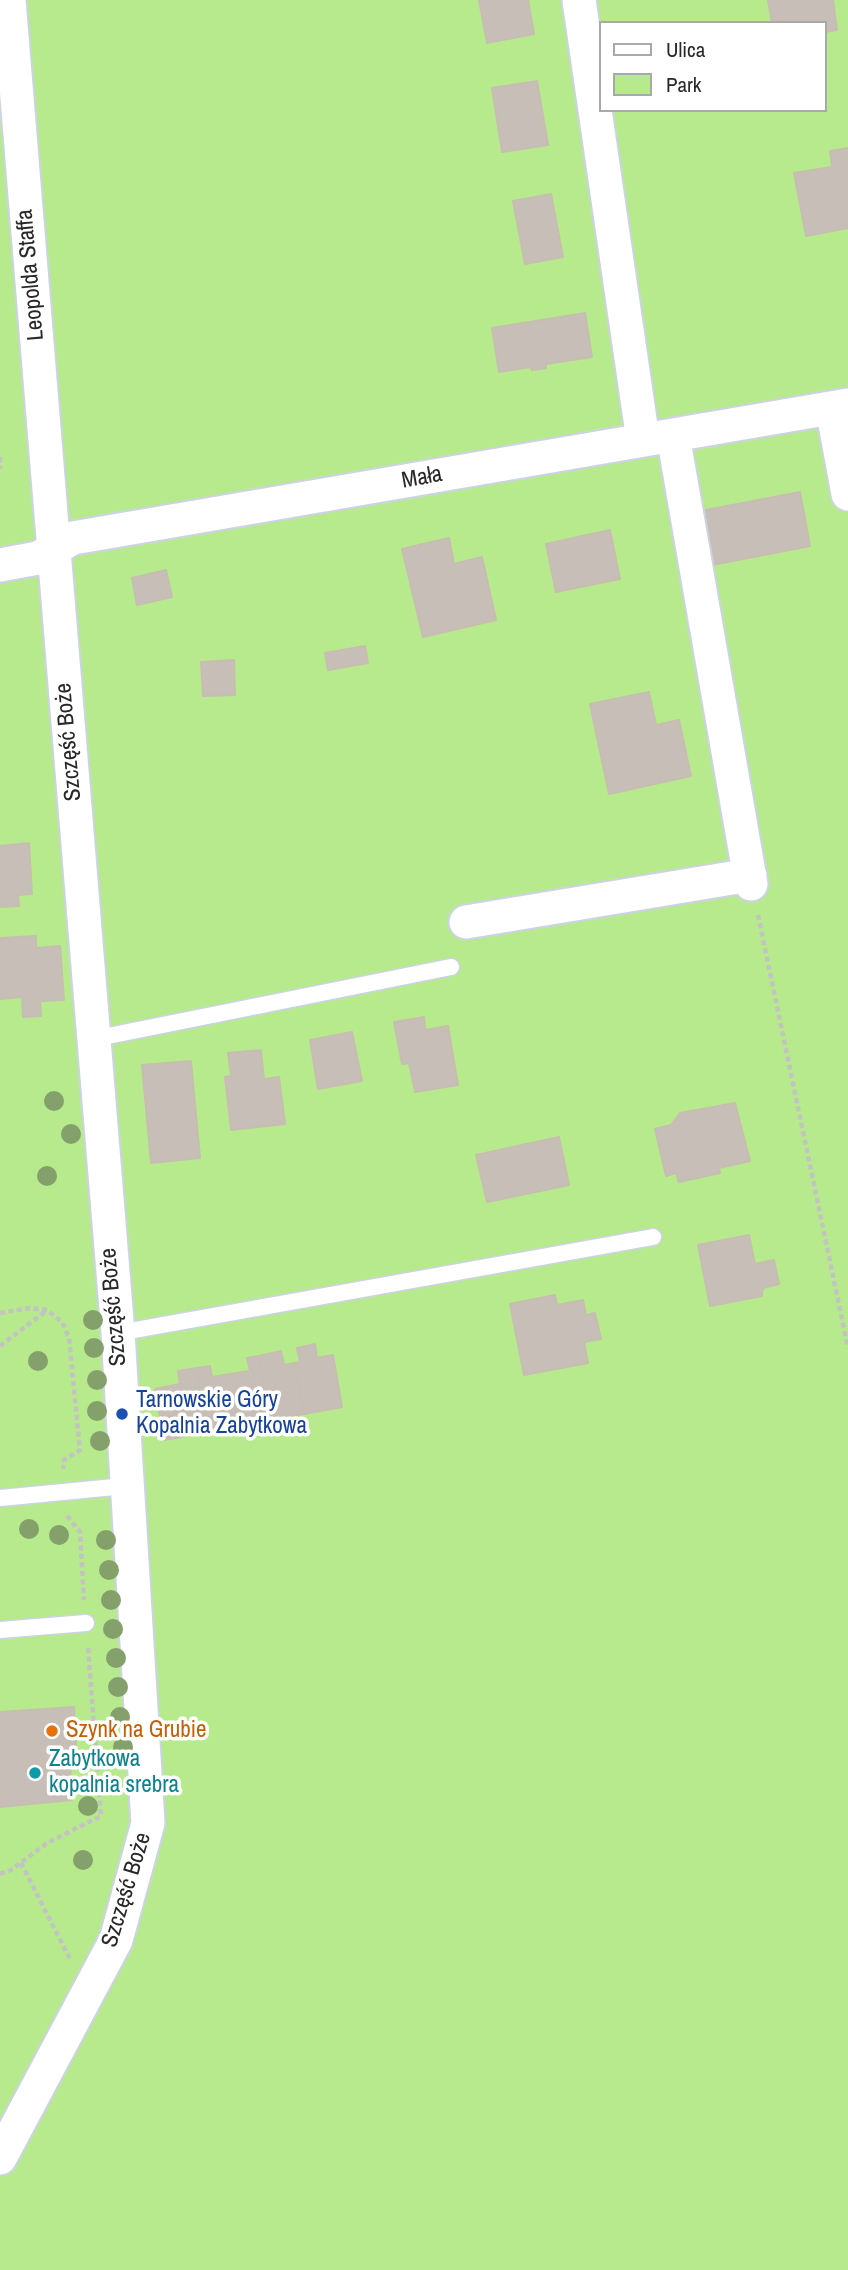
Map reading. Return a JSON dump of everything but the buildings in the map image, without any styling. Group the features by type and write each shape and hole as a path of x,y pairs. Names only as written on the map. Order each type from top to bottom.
{"street":[{"name":"Leopolda Staffa","path":"9,0 54,550"},
{"path":"466,922 750,879 658,437 579,0"},
{"name":"Mała","path":"0,565 38,558 73,538 840,407"},
{"path":"840,407 848,494"},
{"name":"Szczęść Boże","path":"0,2158 116,1940 134,1885 148,1823 125,1486 118,1333 54,550"}],"lane":[{"path":"93,1039 451,967"},
{"path":"118,1333 653,1237"},
{"path":"0,1497 125,1486"},
{"path":"0,1630 86,1623"}],"path":[{"path":"0,457 0,469"},
{"path":"750,879 848,1348"},
{"path":"0,1313 30,1308 47,1310 0,1346"},
{"path":"86,1623 101,1816"},
{"path":"0,1874 21,1863 47,1843 112,1813"},
{"path":"21,1863 60,1943 77,1970"}],"green space":[{"path":"0,0 848,0 848,2270 0,2270"}],"place":[{"name":"Tarnowskie Góry Kopalnia Zabytkowa","path":"122,1414"},
{"name":"Szynk na Grubie","path":"52,1731"},
{"name":"Zabytkowa kopalnia srebra","path":"35,1773"}]}
